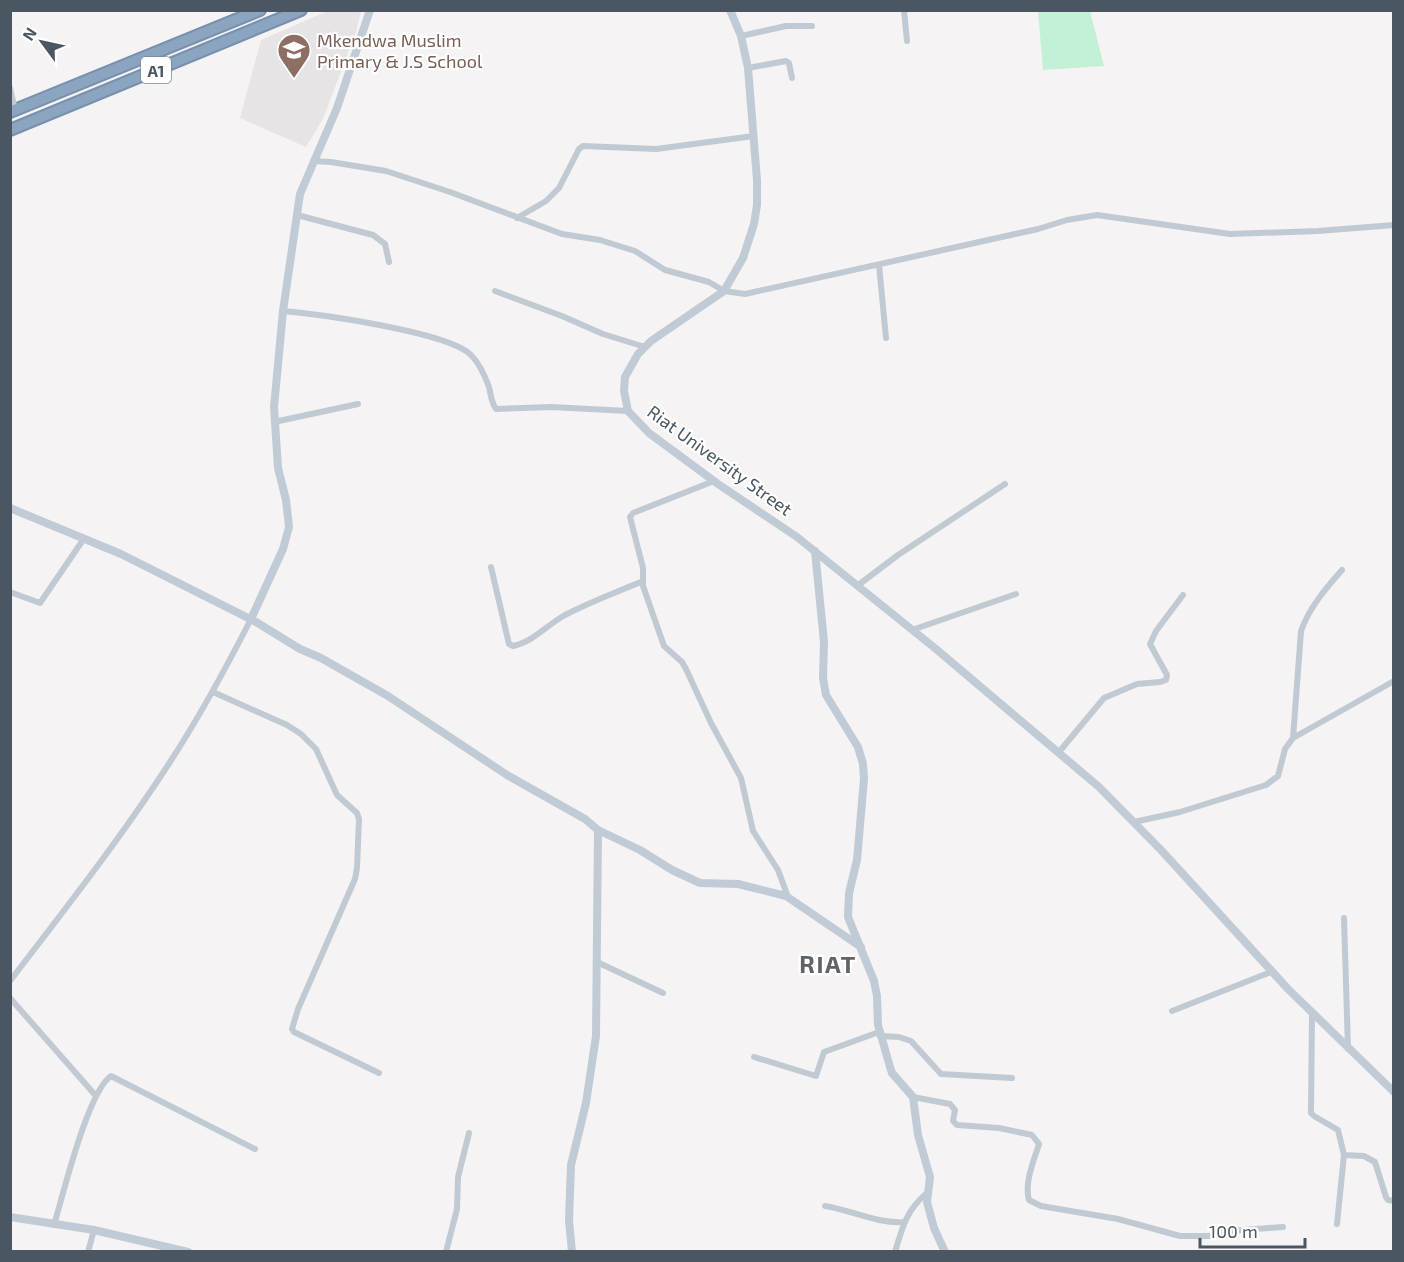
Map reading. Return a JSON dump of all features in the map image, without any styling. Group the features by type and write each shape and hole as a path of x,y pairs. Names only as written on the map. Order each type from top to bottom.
{"highway":[{"name":"A1","path":"13,111 260,10"},
{"name":"A1","path":"10,130 301,10"}],"street":[{"path":"10,981 125,828 171,762 213,692 251,619 283,549 289,527 286,500 278,468 274,407 283,311 300,194 337,108 370,10"},
{"name":"Riat University Street","path":"730,10 741,36 748,68 757,180 754,224 744,258 724,291 645,347 631,366 626,377 624,391 628,411 649,433 714,481 797,537 1100,787 1271,972 1394,1092"},
{"path":"904,10 907,41"},
{"path":"741,36 786,26 812,26"},
{"path":"748,68 786,61 789,63 792,78"},
{"path":"10,88 13,111"},
{"path":"517,218 546,201 559,188 579,149 583,146 656,149 754,136"},
{"path":"313,161 386,171 562,234 600,240 635,251 662,269 709,282 724,291 745,294 1097,215 1230,234 1318,231 1394,225"},
{"path":"297,215 373,235 385,244 389,262"},
{"path":"879,265 886,338"},
{"path":"495,291 603,334 645,347"},
{"path":"283,311 322,315 404,330 427,336 465,351 474,357 484,374 496,409 550,407 628,411"},
{"path":"274,422 358,404"},
{"path":"714,481 631,515 643,568 643,581 664,646 682,662 711,723 741,778 753,831 778,870 788,897"},
{"path":"857,586 898,555 1005,484"},
{"path":"10,508 121,554 251,619 300,649 388,696 478,757 575,813 598,830 700,883 738,884 788,897 861,947"},
{"path":"10,592 39,603 83,540"},
{"path":"814,551 824,642 826,695 858,747 863,764 864,779 857,860 849,894 848,917 874,981 880,1034 892,1073 913,1097 918,1135 930,1177 927,1202 934,1227 945,1251"},
{"path":"491,567 509,644 513,646 538,634 548,625 566,615 643,581"},
{"path":"1293,738 1301,631 1323,592 1342,570"},
{"path":"912,630 1016,594"},
{"path":"1059,752 1104,698 1137,684 1166,680 1167,675 1150,644 1156,631 1183,596"},
{"path":"1134,822 1180,812 1266,785 1278,776 1285,749 1293,738 1394,681"},
{"path":"213,692 270,717 301,734 316,749 337,795 357,813 360,829 355,879 298,1010 292,1029 294,1032 379,1072"},
{"path":"572,1251 569,1220 571,1164 594,1059 598,830"},
{"path":"1344,918 1348,1049"},
{"path":"597,962 663,993"},
{"path":"1172,1011 1271,972"},
{"path":"10,998 96,1096"},
{"path":"1312,1014 1311,1113 1338,1130 1344,1155 1337,1224"},
{"path":"754,1057 816,1076 824,1052 880,1034 911,1041 941,1074 1012,1078"},
{"path":"54,1225 89,1111 96,1096 111,1076 255,1149"},
{"path":"913,1097 924,1097 950,1104 955,1110 953,1121 957,1125 999,1128 1032,1135 1039,1144 1027,1194 1029,1200 1041,1206 1118,1219 1180,1236 1210,1236 1228,1231 1283,1227"},
{"path":"446,1251 457,1209 458,1177 470,1133"},
{"path":"1344,1155 1364,1156 1375,1162 1386,1197 1394,1201"},
{"path":"895,1251 910,1211 927,1193"},
{"path":"825,1206 883,1221 904,1222"},
{"path":"10,1217 94,1230 188,1251"},
{"path":"88,1251 94,1230"}],"shaded area":[{"name":"Mkendwa Muslim Primary & J.S School","path":"330,10 361,11 356,32 323,119 306,147 240,118 261,40"}],"green space":[{"path":"1038,11 1090,11 1104,66 1043,70"}],"place":[{"name":"Mkendwa Muslim Primary & J.S School","path":"294,79"}],"district":[{"name":"RIAT","path":"828,963"}]}
